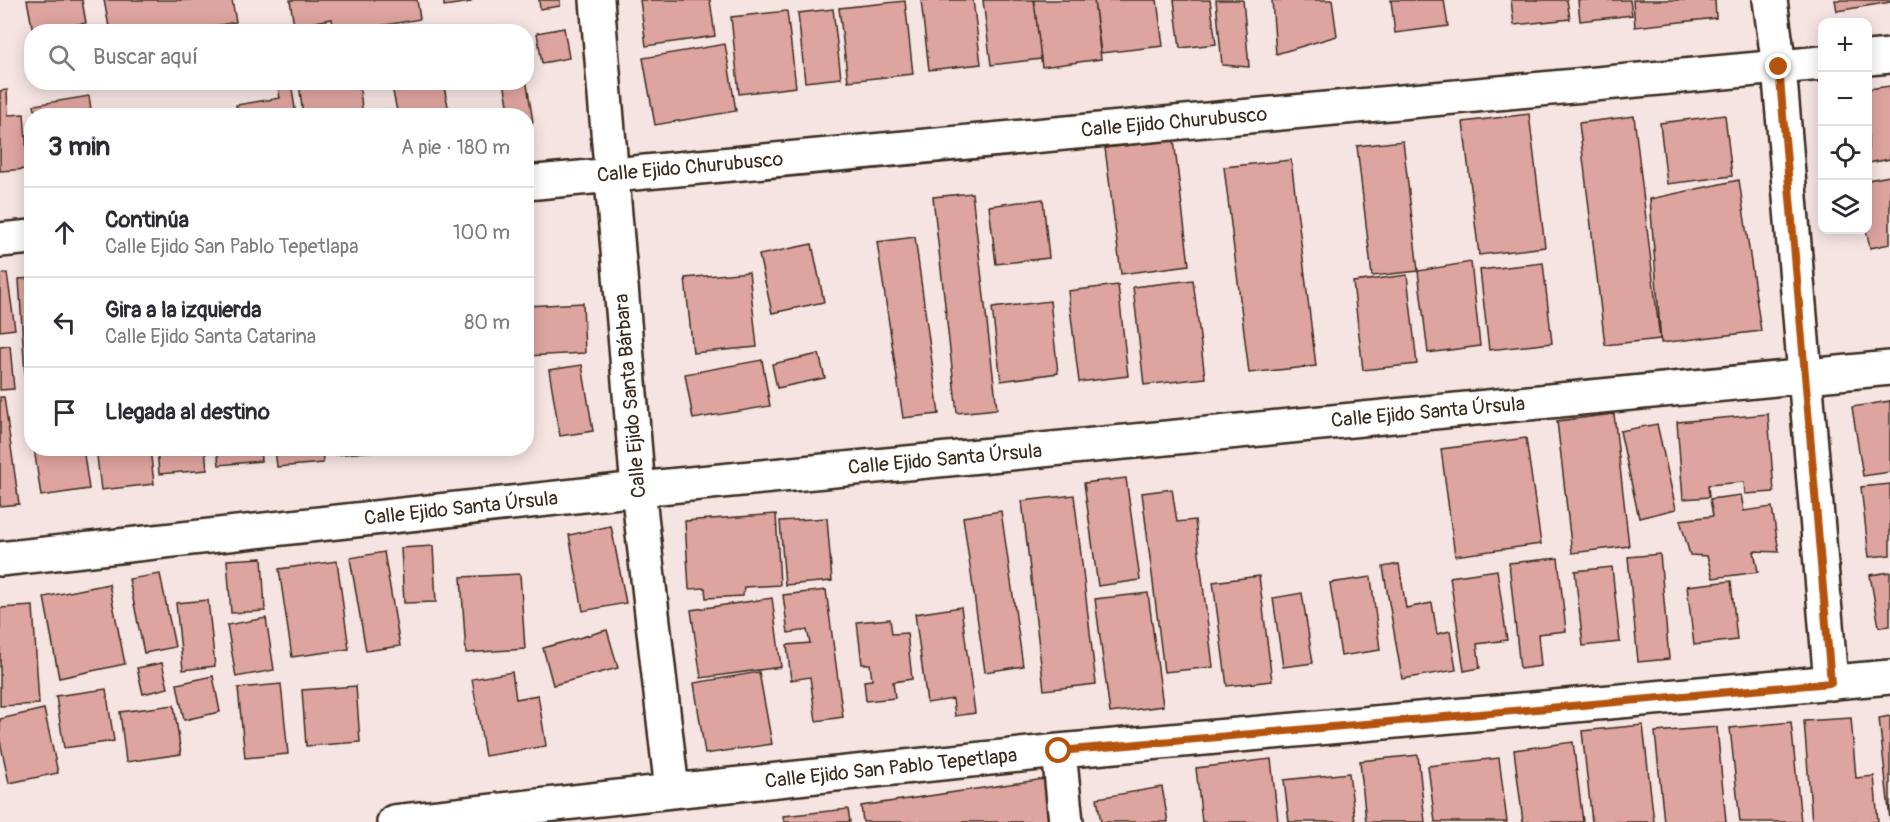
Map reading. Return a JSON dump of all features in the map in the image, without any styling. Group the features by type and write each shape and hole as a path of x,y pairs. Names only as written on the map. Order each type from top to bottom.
{"street":[{"name":"Calle Ejido Santa Bárbara","path":"597,0 638,489 672,791"},
{"path":"1770,0 1779,67 1803,376 1831,683"},
{"path":"1872,58 1890,56"},
{"name":"Calle Ejido Churubusco","path":"534,182 1818,63"},
{"path":"0,240 24,238"},
{"name":"Calle Ejido Santa Úrsula","path":"0,559 638,489 1890,368"},
{"name":"Calle Ejido San Pablo Tepetlapa","path":"394,822 1059,751 1890,677"},
{"path":"1059,751 1066,822"}],"building":[{"path":"27,0 82,0 86,23 32,24"},
{"path":"104,0 232,0 236,22 226,24 108,24"},
{"path":"290,0 417,0 420,19 392,24 333,24 332,19 294,24"},
{"path":"444,0 471,0 471,2 444,6"},
{"path":"539,0 560,0 560,6 540,9"},
{"path":"640,0 710,0 715,36 646,46"},
{"path":"921,0 973,0 981,64 929,70"},
{"path":"983,0 1034,0 1041,59 991,65"},
{"path":"1034,0 1094,0 1101,59 1042,67"},
{"path":"1094,0 1157,0 1163,46 1101,53"},
{"path":"1174,0 1210,0 1216,44 1180,48"},
{"path":"1216,0 1243,0 1249,67 1222,65"},
{"path":"1272,0 1332,0 1337,36 1276,54"},
{"path":"1391,0 1444,0 1448,26 1395,33"},
{"path":"1511,0 1567,0 1570,19 1514,25"},
{"path":"1578,0 1630,0 1632,15 1580,21"},
{"path":"1633,0 1715,0 1716,18 1635,27"},
{"path":"1835,0 1890,0 1890,2 1837,11"},
{"path":"905,1 913,74 848,81 839,8"},
{"path":"833,9 841,78 805,82 798,13"},
{"path":"787,11 796,87 739,94 731,17"},
{"path":"564,28 569,58 542,63 537,33"},
{"path":"725,44 736,111 655,125 643,58"},
{"path":"1890,86 1890,159 1872,162 1872,126 1872,88"},
{"path":"7,90 8,115 24,114 24,169 0,171 0,91"},
{"path":"278,90 292,90 295,108 237,108 236,105 280,98"},
{"path":"300,90 360,90 362,108 302,108"},
{"path":"393,90 445,90 448,108 396,108"},
{"path":"505,90 528,90 531,108 509,108"},
{"path":"89,96 91,108 35,108 34,105"},
{"path":"1529,114 1545,247 1479,255 1463,122"},
{"path":"1725,115 1732,176 1667,184 1660,123"},
{"path":"1634,116 1660,339 1605,345 1579,123"},
{"path":"1174,140 1189,265 1121,274 1105,148"},
{"path":"1403,141 1418,271 1372,276 1357,146"},
{"path":"1291,160 1316,366 1249,373 1224,167"},
{"path":"1890,176 1890,244 1870,248 1867,234 1872,234 1872,179"},
{"path":"1739,180 1761,331 1661,343 1650,199"},
{"path":"972,193 997,409 957,413 933,197"},
{"path":"1043,199 1049,258 996,264 989,206"},
{"path":"915,237 939,414 903,418 877,242"},
{"path":"812,244 824,302 772,313 759,255"},
{"path":"1471,262 1480,346 1428,353 1418,271"},
{"path":"1543,263 1552,343 1489,350 1480,270"},
{"path":"749,272 757,347 693,353 685,278"},
{"path":"7,273 15,329 0,331 0,274"},
{"path":"1407,275 1417,364 1363,370 1353,282"},
{"path":"19,279 24,279 24,359"},
{"path":"1193,280 1205,378 1144,385 1133,287"},
{"path":"1118,285 1128,376 1079,382 1068,291"},
{"path":"1050,301 1058,373 1001,381 992,308"},
{"path":"583,303 585,353 534,356 534,306"},
{"path":"10,346 14,389 0,390 0,347"},
{"path":"819,354 825,378 777,388 772,364"},
{"path":"762,360 770,406 693,419 685,374"},
{"path":"582,365 593,431 560,436 549,370"},
{"path":"0,397 4,397 19,504 0,506"},
{"path":"1890,401 1890,472 1863,476 1852,407"},
{"path":"1614,414 1629,546 1572,553 1557,421"},
{"path":"1768,414 1774,492 1745,494 1744,482 1708,485 1709,497 1683,499 1677,422"},
{"path":"1657,424 1676,509 1639,518 1620,431"},
{"path":"1526,438 1541,544 1455,556 1441,449"},
{"path":"35,456 84,456 89,489 41,496"},
{"path":"97,456 151,456 154,484 101,490"},
{"path":"158,456 206,456 207,470 159,474"},
{"path":"218,456 261,456 261,461 219,465"},
{"path":"276,456 323,456 323,463 277,467"},
{"path":"1126,478 1140,580 1098,586 1084,483"},
{"path":"1890,484 1890,555 1869,557 1861,487"},
{"path":"1172,489 1177,522 1195,520 1213,667 1164,672 1142,493"},
{"path":"1074,495 1096,684 1044,690 1022,501"},
{"path":"1741,495 1744,511 1772,507 1779,552 1754,551 1758,572 1713,578 1707,556 1690,555 1680,520 1713,516 1710,499"},
{"path":"1001,511 1023,666 985,672 963,517"},
{"path":"776,514 780,585 744,587 743,596 706,598 705,588 689,589 685,521"},
{"path":"827,518 832,581 785,585 780,521"},
{"path":"611,526 626,603 583,611 569,535"},
{"path":"433,546 436,602 404,603 401,548"},
{"path":"384,552 400,646 366,651 350,558"},
{"path":"1660,554 1669,659 1638,662 1628,557"},
{"path":"262,558 265,611 231,613 227,560"},
{"path":"1558,558 1566,631 1538,634 1541,666 1520,669 1509,563"},
{"path":"337,561 349,649 292,657 279,569"},
{"path":"1399,564 1406,608 1432,603 1437,634 1450,631 1456,670 1402,679 1383,567"},
{"path":"1612,567 1620,642 1583,646 1575,571"},
{"path":"1497,570 1507,640 1477,644 1480,668 1464,671 1450,577"},
{"path":"1890,572 1890,626 1879,627 1870,575"},
{"path":"160,574 175,647 144,653 129,579"},
{"path":"520,574 525,649 466,653 461,577"},
{"path":"1259,576 1272,681 1227,686 1213,582"},
{"path":"1371,577 1380,650 1341,656 1330,583"},
{"path":"1731,581 1737,640 1694,645 1687,586"},
{"path":"109,584 125,664 59,678 44,597"},
{"path":"826,590 843,717 816,721 810,677 791,680 787,645 810,643 807,630 788,633 783,595"},
{"path":"1148,593 1163,706 1110,713 1095,599"},
{"path":"1302,593 1313,663 1283,667 1273,598"},
{"path":"772,598 781,667 701,678 691,610"},
{"path":"208,600 215,666 183,670 176,603"},
{"path":"33,606 39,704 0,706 0,608"},
{"path":"961,607 975,713 955,716 953,699 927,703 915,614"},
{"path":"266,618 274,670 236,677 227,625"},
{"path":"890,619 892,634 907,633 912,679 893,682 895,698 866,701 864,681 872,680 870,664 862,664 857,622"},
{"path":"607,630 618,668 553,685 543,648"},
{"path":"162,663 168,688 143,694 137,668"},
{"path":"512,672 516,699 538,695 546,746 485,756 472,679"},
{"path":"759,672 772,744 705,754 694,683"},
{"path":"213,676 220,712 184,720 177,684"},
{"path":"281,684 288,754 245,758 238,688"},
{"path":"356,686 360,742 306,746 302,690"},
{"path":"106,689 114,741 64,748 56,696"},
{"path":"174,705 181,754 126,762 120,712"},
{"path":"44,709 58,773 9,783 0,741 0,719"},
{"path":"1890,716 1890,820 1879,718"},
{"path":"1851,718 1856,778 1874,776 1878,822 1812,822 1804,721"},
{"path":"1791,722 1801,822 1740,822 1730,728"},
{"path":"1643,725 1654,822 1592,822 1582,731"},
{"path":"1717,727 1726,822 1664,822 1655,732"},
{"path":"1573,742 1583,822 1523,822 1514,750"},
{"path":"1418,755 1425,822 1366,822 1360,761"},
{"path":"1499,758 1507,822 1435,822 1428,766"},
{"path":"1271,759 1278,822 1202,822 1196,768"},
{"path":"1349,773 1355,822 1289,822 1284,780"},
{"path":"1044,779 1049,822 863,822 861,806"},
{"path":"1162,787 1168,822 1101,822 1097,798"},
{"path":"848,809 850,822 784,822 783,816"}],"route":[{"path":"1059,751 1831,683 1803,376 1779,67"}]}
